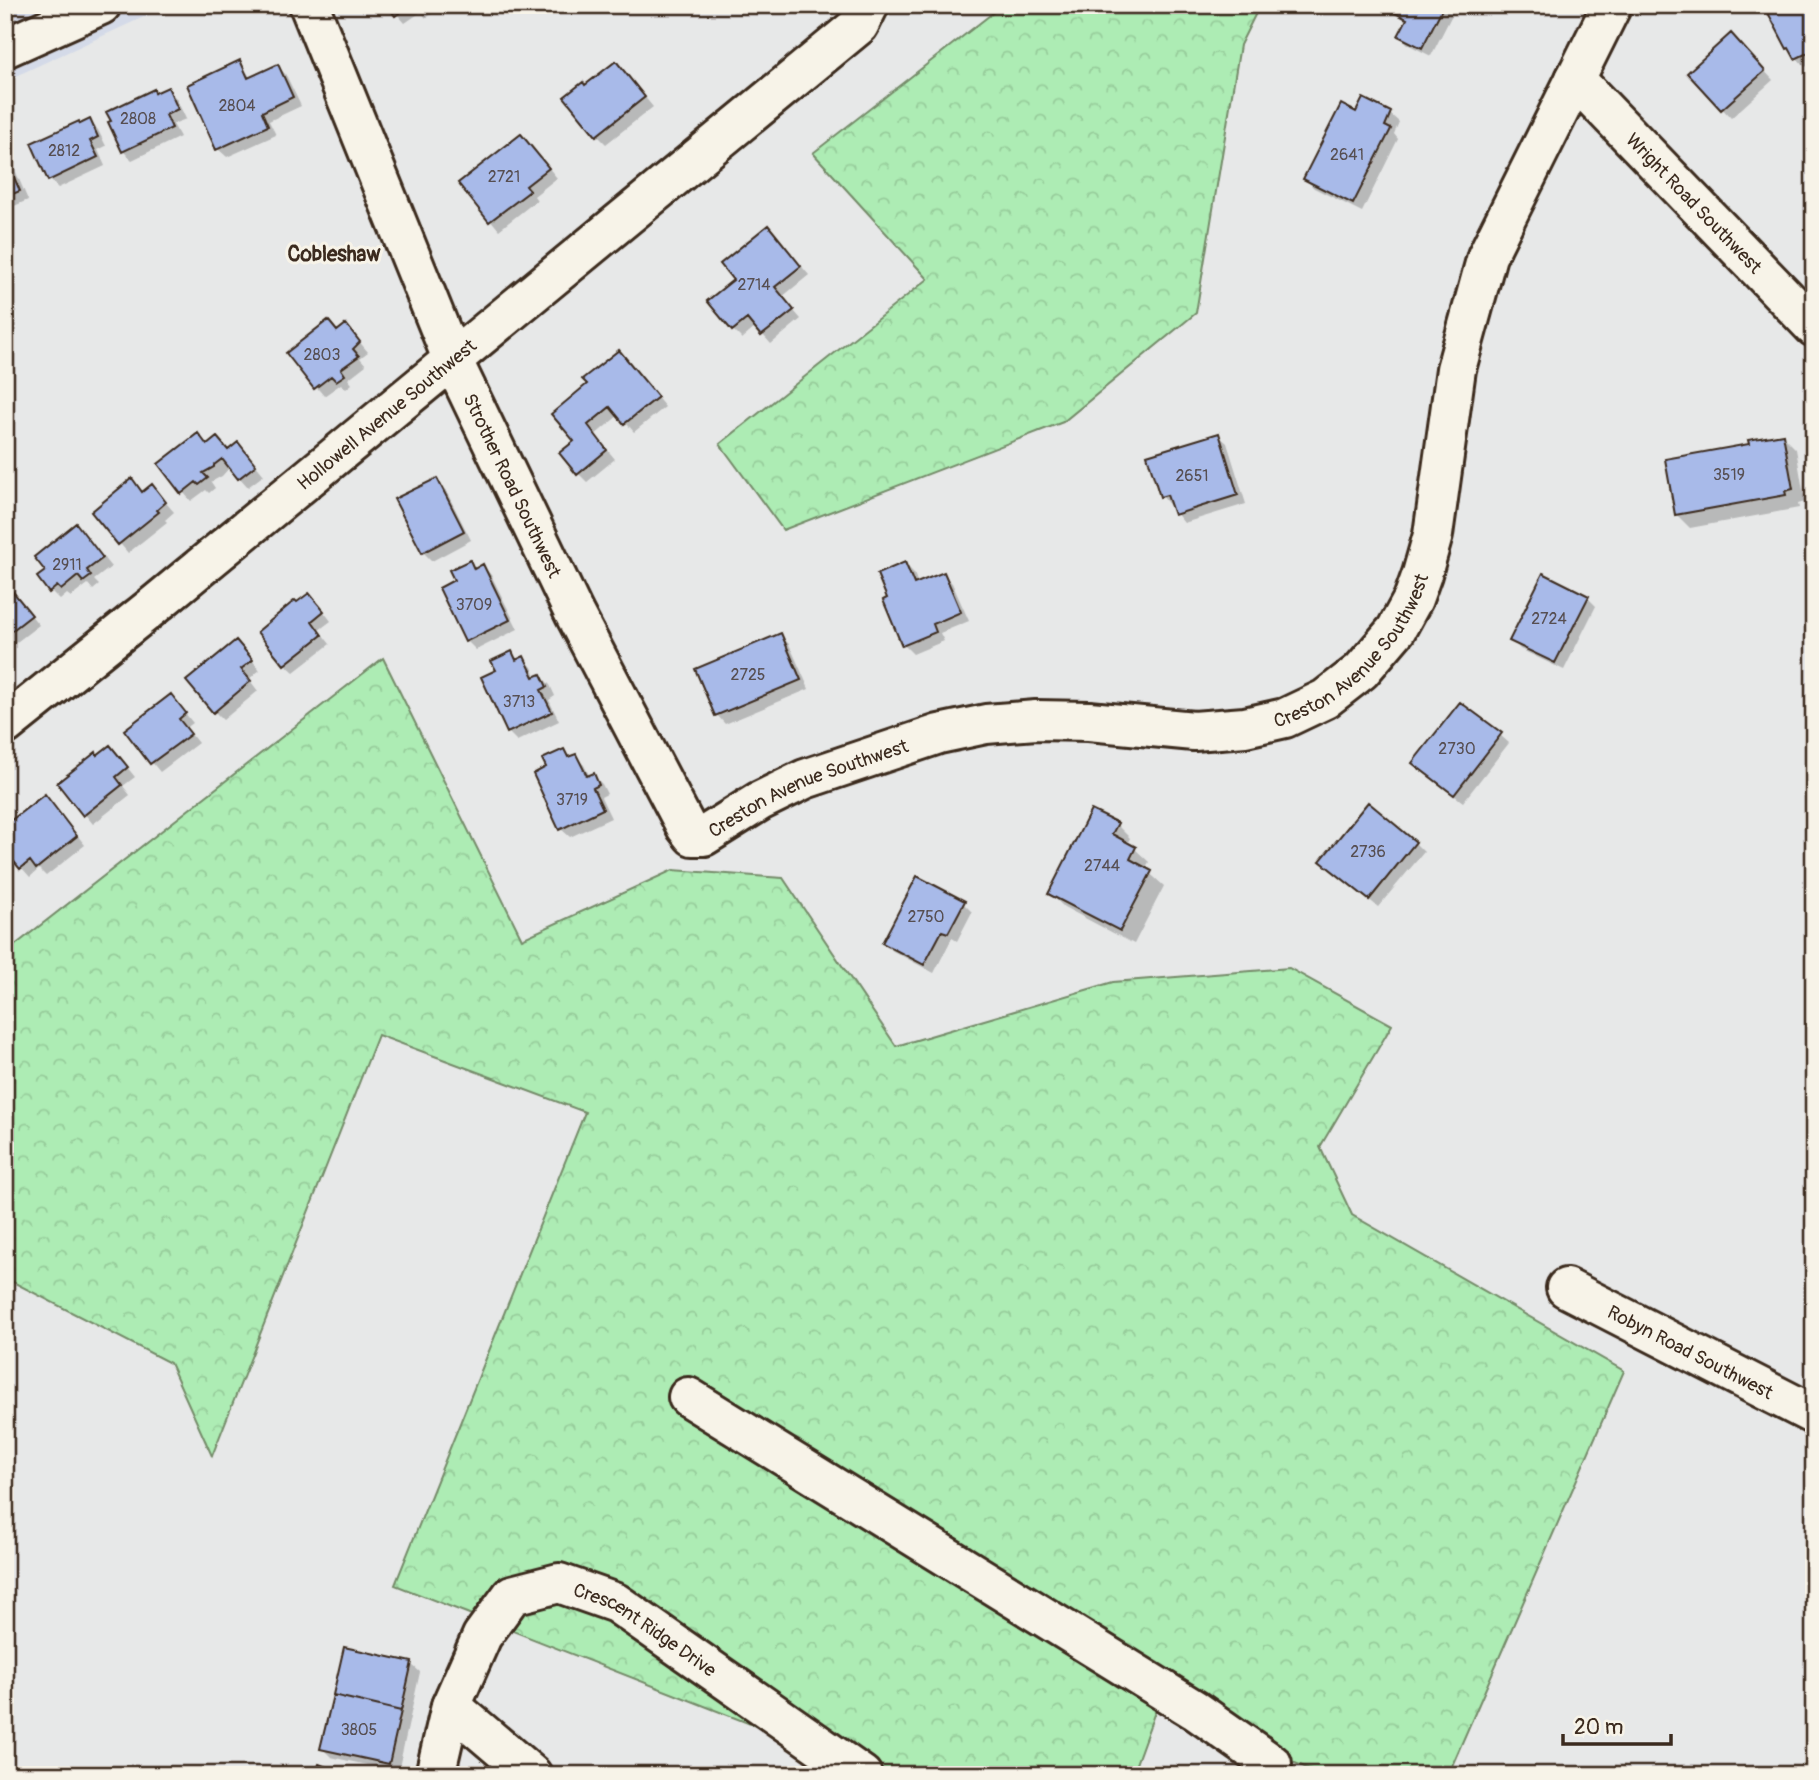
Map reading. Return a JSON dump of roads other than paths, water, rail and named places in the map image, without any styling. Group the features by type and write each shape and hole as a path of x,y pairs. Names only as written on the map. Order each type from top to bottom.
{"street":[{"path":"5,48 101,5"},
{"name":"Strother Road Southwest","path":"309,5 453,361 574,613 686,828 693,836"},
{"name":"Hollowell Avenue Southwest","path":"5,725 766,103 859,25 869,5"},
{"name":"Creston Avenue Southwest","path":"693,836 704,835 760,801 805,779 939,734 986,724 1036,720 1089,721 1194,731 1245,727 1285,718 1325,699 1361,671 1395,630 1423,574 1433,534 1456,369 1487,256 1612,5"},
{"name":"Wright Road Southwest","path":"1575,79 1814,327"},
{"name":"Robyn Road Southwest","path":"1566,1287 1814,1415"},
{"path":"688,1397 1195,1710 1272,1764 1271,1775"},
{"name":"Crescent Ridge Drive","path":"435,1775 451,1706 482,1636 512,1595 559,1583 616,1603 862,1775"},
{"path":"451,1706 532,1775"}],"district":[{"name":"Cobleshaw","path":"334,254"}]}
